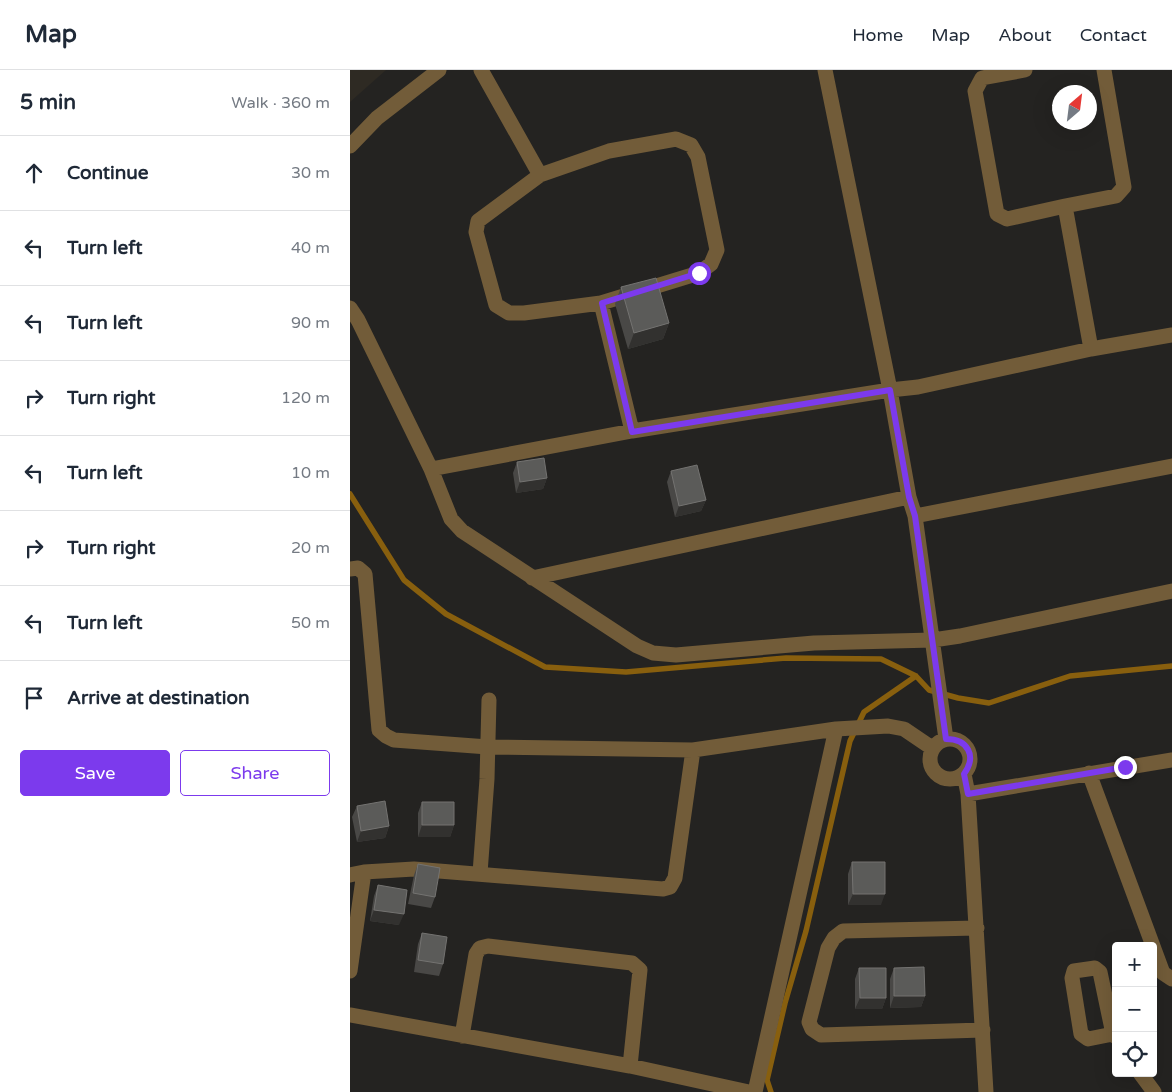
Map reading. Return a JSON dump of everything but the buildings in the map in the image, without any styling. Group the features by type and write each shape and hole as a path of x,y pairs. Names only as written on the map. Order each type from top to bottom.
{"street":[{"path":"350,146 377,118 439,70"},
{"path":"481,70 540,176"},
{"path":"825,70 890,390 909,497 915,516 946,739"},
{"path":"1025,70 982,78 975,91 997,214 1006,219 1116,196 1124,187 1104,70"},
{"path":"676,139 691,145 698,156 717,250 711,264 699,273 602,303 524,313 509,313 496,305 476,232 478,221 540,176 608,151 676,139"},
{"path":"1065,206 1091,349"},
{"path":"602,303 632,432"},
{"path":"350,308 358,320 431,469 451,519 462,532 637,646 653,653 676,655 814,643 933,640 960,636 1172,591"},
{"path":"431,469 632,432 918,387 1091,349 1172,335"},
{"path":"915,516 1172,466"},
{"path":"532,578 909,497"},
{"path":"350,569 358,568 365,574 379,730 394,740 488,747 693,750 840,729 888,726 904,729 932,748"},
{"path":"480,873 489,700"},
{"path":"755,1092 840,729"},
{"path":"946,739 955,739 963,743 971,758 969,767 964,774 949,780 934,772 930,764 932,748 946,739"},
{"path":"350,971 357,874 414,869 663,889 670,887 675,878 693,750"},
{"path":"968,794 1172,760"},
{"path":"1089,773 1152,942"},
{"path":"964,774 968,794 986,1092"},
{"path":"977,928 843,931 834,938 828,948 809,1022 812,1029 822,1035 983,1030"},
{"path":"462,1036 476,954 480,948 488,946 632,963 640,970 630,1066"},
{"path":"1157,957 1163,973 1172,978"},
{"path":"1095,968 1100,972 1114,1035 1088,1038 1081,1034 1072,978 1074,971 1095,968"},
{"path":"350,1015 630,1066 749,1092"},
{"path":"1143,1077 1154,1092"}],"shaded area":[{"path":"350,70 386,70 350,102"}],"waterway":[{"path":"350,494 404,580 446,614 545,667 626,672 786,658 881,659 916,676 929,690 958,698 989,703 1070,676 1172,666"},
{"path":"771,1092 767,1080 785,1003 806,931 850,741 864,712 916,676"}],"route":[{"path":"699,273 602,303 632,432 890,390 909,497 915,516 946,739 955,739 963,743 968,750 971,758 969,767 964,774 968,794 1125,767"}]}
